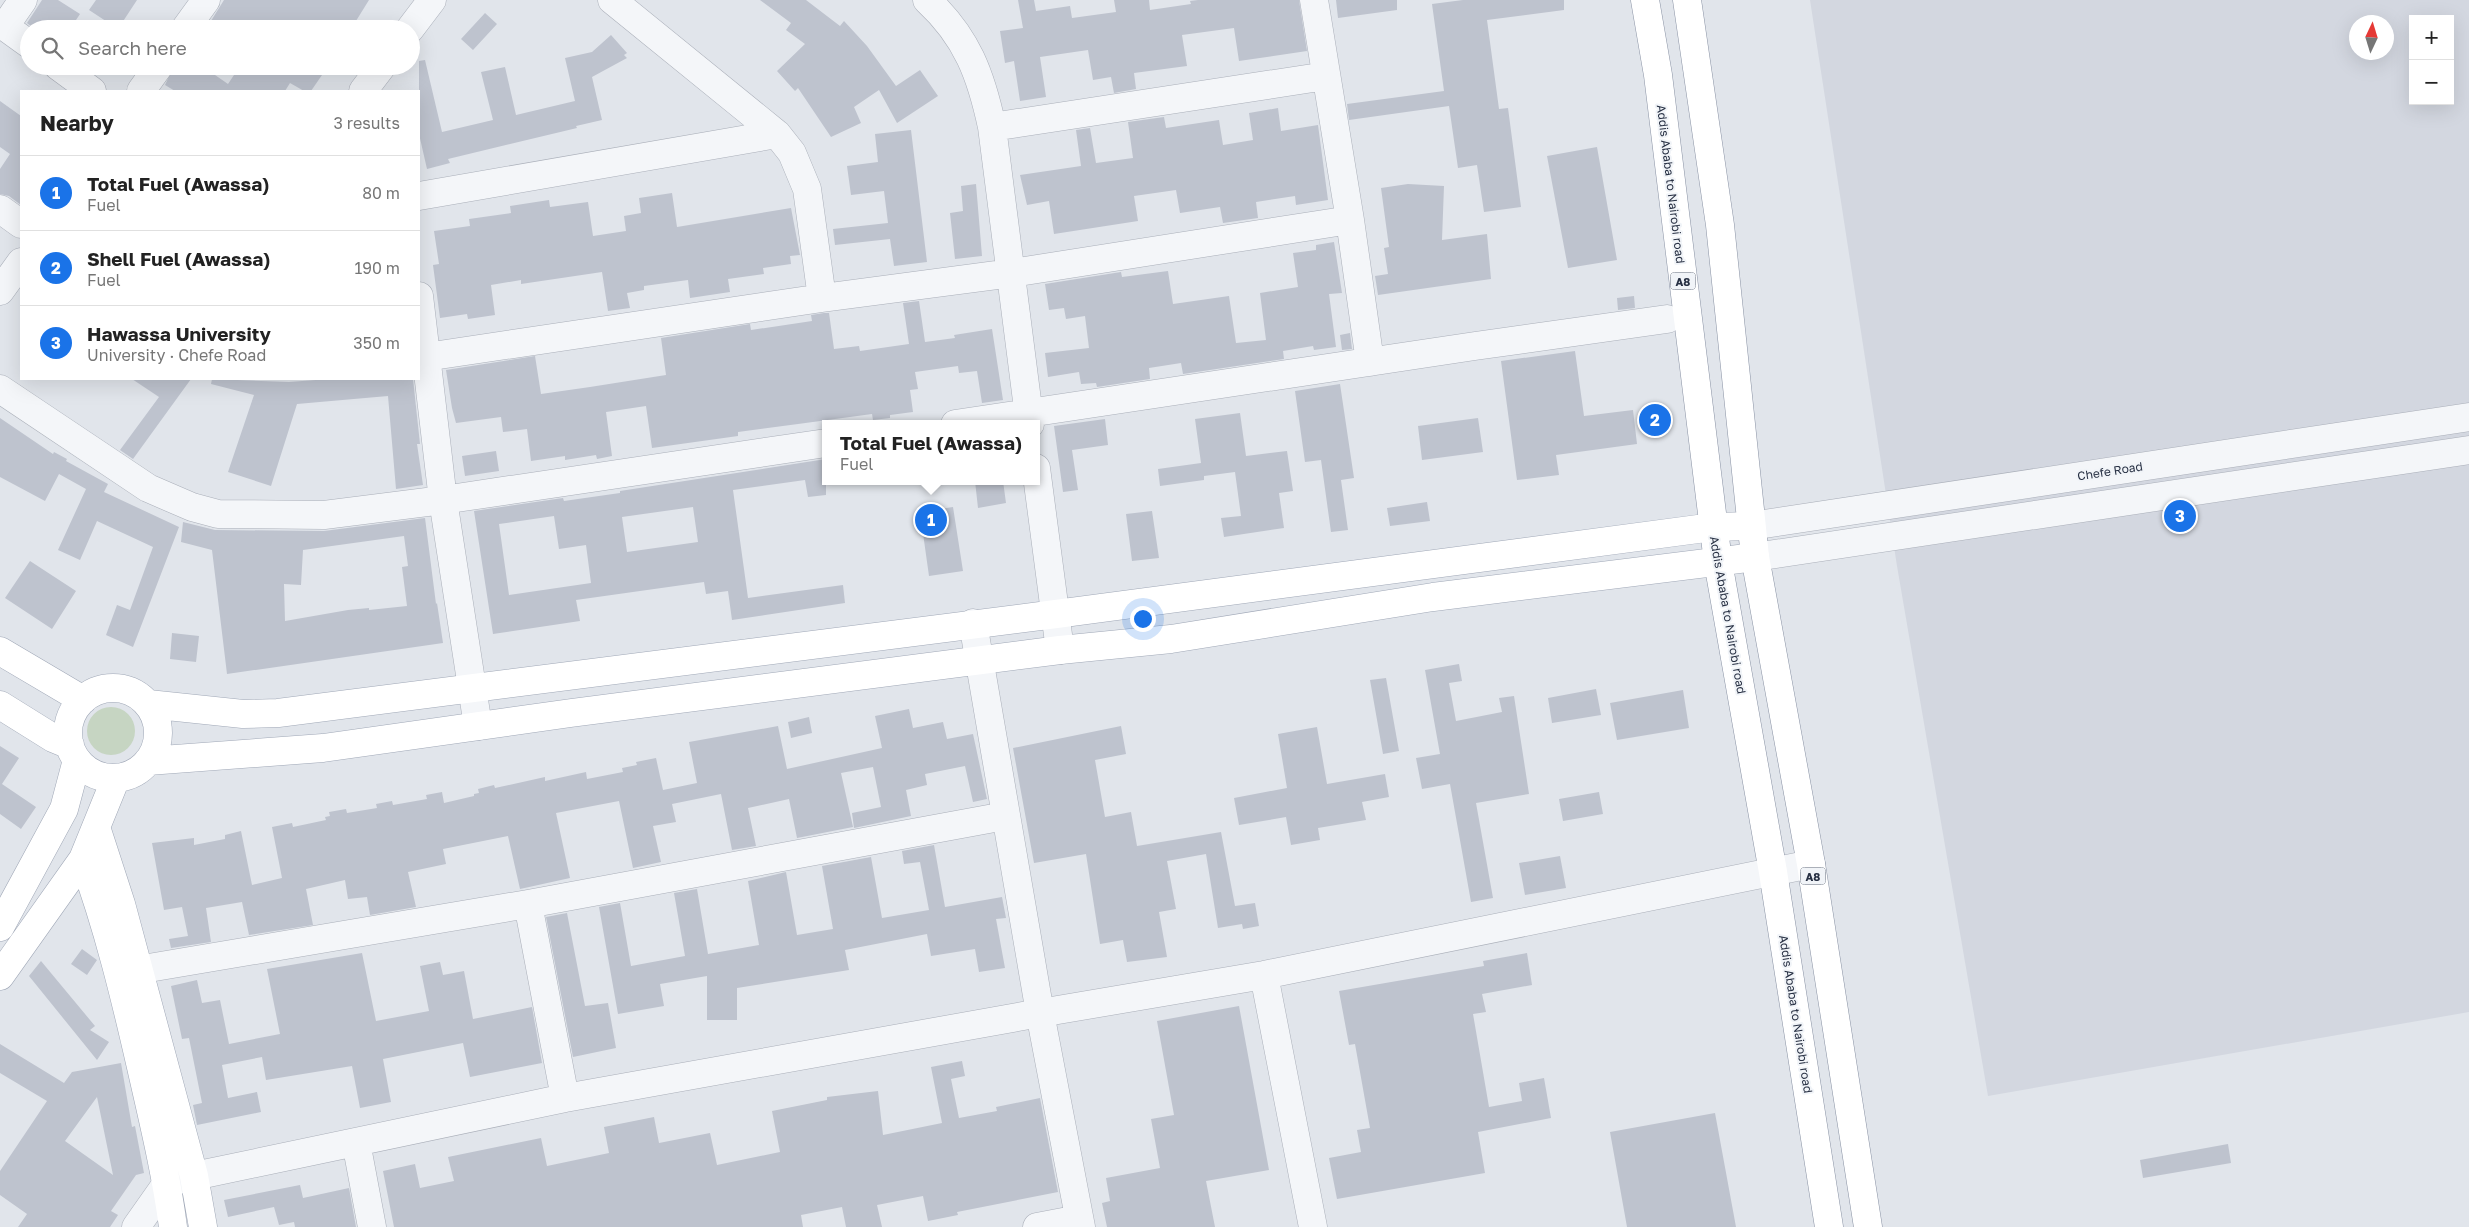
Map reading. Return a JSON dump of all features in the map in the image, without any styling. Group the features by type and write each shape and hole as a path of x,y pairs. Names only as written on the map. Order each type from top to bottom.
{"main road":[{"name":"Addis Ababa to Nairobi road","path":"1645,0 1658,75 1718,562 1773,872 1829,1227"},
{"name":"A8","path":"1687,0 1720,225 1755,557 1811,864 1868,1227"},
{"path":"148,704 243,714 278,713 1056,614 1713,527 1751,526"},
{"path":"148,761 323,748 1060,650 1171,639 1433,597 1755,557"},
{"path":"0,651 83,700"},
{"path":"0,705 74,752 88,770 101,776 116,778 134,772 148,761 156,748 158,733 156,718 148,704 137,694 124,689 109,688 95,692 83,700 73,713 68,729 74,752 64,808 0,927"},
{"path":"0,976 83,859 116,778"},
{"path":"96,827 114,880 173,1227"},
{"path":"83,859 100,906 129,972 194,1176 203,1227"},
{"path":"31,871 59,893 100,906"}],"street":[{"path":"20,38 2,25 23,0"},
{"path":"192,20 206,0"},
{"path":"417,20 432,0"},
{"path":"612,0 777,134 792,153 807,190 822,298"},
{"path":"1314,0 1350,220 1370,362"},
{"path":"938,2 974,61 985,94 992,128 1012,274 1029,418"},
{"path":"70,75 91,90"},
{"path":"142,90 153,75"},
{"path":"364,90 375,75"},
{"path":"992,128 1326,76"},
{"path":"420,196 777,134"},
{"path":"0,209 20,223"},
{"path":"423,357 822,298 1012,274 1350,220"},
{"path":"0,291 20,263"},
{"path":"420,311 423,357 478,726"},
{"path":"1004,420 1029,418 1370,362 1666,319"},
{"path":"0,389 148,488 192,507 218,514 324,515 443,500 822,444"},
{"name":"Chefe Road","path":"1751,526 2469,417"},
{"path":"1755,557 2469,450"},
{"path":"1038,485 1060,650"},
{"path":"973,624 1040,1013 1080,1223 1037,1227"},
{"path":"129,972 528,904 1005,816"},
{"path":"136,1227 167,1184 194,1176 566,1098 1264,975 1811,864"},
{"path":"528,904 566,1098"},
{"path":"1264,975 1313,1227"},
{"path":"356,1142 372,1227"}],"shaded area":[{"path":"1810,0 2469,0 2469,1012 1988,1096 1897,566"}],"green space":[{"path":"111,707 120,709 128,714 133,722 135,731 133,740 128,748 120,753 111,755 102,753 94,748 89,740 87,731 89,722 94,714 102,709"}],"building":[{"path":"42,0 58,0 80,14 76,20 29,20"},
{"path":"96,0 137,0 124,20 104,20 89,10"},
{"path":"224,0 369,0 357,20 212,20"},
{"path":"760,0 806,0 840,26 844,21 867,46 896,86 920,70 938,96 897,123 879,90 854,107 861,123 831,137 798,88 795,91 777,71 805,44 786,30 791,23"},
{"path":"1018,0 1034,0 1036,11 1070,6 1072,18 1116,12 1114,0 1149,0 1150,10 1191,4 1190,1 1198,0 1299,0 1307,51 1239,61 1234,28 1182,35 1187,66 1134,73 1136,89 1114,93 1111,77 1093,80 1088,50 1040,57 1046,97 1020,101 1014,61 1005,63 1000,31 1023,28"},
{"path":"1336,0 1397,0 1397,10 1338,18"},
{"path":"1463,0 1564,0 1564,10 1487,20 1499,109 1508,108 1521,207 1484,212 1477,165 1458,168 1449,106 1349,120 1347,104 1444,91 1432,4"},
{"path":"485,13 497,24 473,50 461,39"},
{"path":"611,35 627,53 624,55 627,58 592,77 602,120 576,126 577,128 448,159 450,163 427,169 420,138 420,61 425,60 442,132 493,120 481,72 505,67 516,115 575,101 565,58 592,52"},
{"path":"170,75 215,75 228,84 234,75 322,75 312,90 302,90 290,83 286,90 173,90 165,85"},
{"path":"0,101 20,115 20,204 9,196 0,194 0,169 10,154 0,147"},
{"path":"1278,108 1281,131 1318,125 1328,200 1296,205 1295,196 1256,202 1258,218 1223,223 1220,207 1180,213 1176,190 1134,196 1138,221 1054,234 1049,201 1027,205 1020,175 1081,166 1076,130 1090,128 1096,163 1133,158 1128,122 1164,117 1166,128 1219,120 1223,145 1253,140 1249,113"},
{"path":"911,130 927,262 894,266 890,239 835,245 833,229 888,223 884,191 851,195 847,166 878,162 875,134"},
{"path":"1597,147 1617,260 1568,268 1547,156"},
{"path":"976,184 982,256 955,259 950,213 963,211 961,186"},
{"path":"1408,184 1444,186 1442,240 1487,234 1491,279 1378,295 1375,276 1388,274 1384,248 1389,247 1381,188"},
{"path":"672,193 677,227 791,208 800,255 790,256 791,264 763,268 764,274 728,279 730,292 690,298 688,280 644,286 644,290 627,293 630,308 608,311 602,272 521,284 521,280 491,285 495,315 468,319 467,314 440,318 433,265 439,264 434,231 470,226 469,219 511,213 510,206 549,200 550,207 588,202 593,236 626,231 624,216 641,213 639,198"},
{"path":"1334,242 1342,293 1329,294 1336,347 1314,350 1313,346 1283,351 1284,359 1183,374 1181,363 1149,368 1150,379 1097,387 1096,383 1081,384 1079,372 1048,377 1045,353 1089,348 1085,316 1066,319 1064,308 1049,310 1045,284 1121,272 1122,277 1168,271 1173,304 1229,296 1236,343 1266,340 1260,293 1298,287 1293,253 1316,250 1316,245"},
{"path":"1634,296 1635,308 1618,310 1617,298"},
{"path":"919,301 925,342 955,338 954,335 992,329 1003,400 982,403 977,371 959,373 958,366 915,372 918,389 910,390 913,412 890,415 890,418 873,420 872,414 822,420 738,432 738,436 652,448 646,406 606,412 612,456 597,459 596,455 565,460 565,456 531,461 527,429 503,432 501,417 456,423 452,408 446,370 535,356 541,394 590,387 666,375 661,338 750,324 751,330 812,321 811,315 824,313 829,313 834,349 859,346 860,351 909,344 903,303"},
{"path":"1350,333 1352,349 1342,350 1340,335"},
{"path":"1575,351 1584,416 1633,410 1637,444 1556,455 1559,475 1517,480 1501,361"},
{"path":"134,380 190,380 133,459 120,450 159,397"},
{"path":"212,380 289,382 316,380 413,380 420,444 417,444 423,485 396,489 388,396 297,404 271,486 228,472 254,395 211,384"},
{"path":"1340,384 1354,478 1341,480 1348,530 1331,532 1321,460 1305,462 1295,391"},
{"path":"1240,413 1246,456 1287,451 1293,491 1279,493 1284,528 1224,537 1221,518 1241,516 1235,472 1204,476 1204,480 1160,486 1158,469 1201,463 1195,419"},
{"path":"0,418 53,454 54,452 67,459 66,461 108,484 104,492 179,527 133,647 106,635 117,605 130,610 153,547 97,521 80,560 58,550 86,489 59,474 45,501 0,477"},
{"path":"1478,418 1483,452 1422,460 1418,426"},
{"path":"1105,419 1108,445 1072,450 1078,490 1063,492 1054,426"},
{"path":"496,451 499,471 465,476 462,456"},
{"path":"822,460 822,485 826,485 826,495 808,497 805,480 733,490 748,598 843,585 845,603 732,620 728,591 706,594 704,582 576,600 580,621 493,634 474,511 563,498 564,501 620,493 620,491","holes":["693,507 698,542 627,552 622,517","554,516 559,549 586,545 591,583 509,595 499,524"]},
{"path":"975,485 1004,485 1006,503 978,508"},
{"path":"1427,502 1430,521 1390,526 1387,508"},
{"path":"953,507 963,571 929,576 920,512"},
{"path":"1152,511 1159,558 1132,561 1126,514"},
{"path":"425,518 443,643 227,674 212,550 181,542 183,522 215,530 324,531","holes":["404,536 408,566 402,567 407,606 348,610 285,621 284,584 301,585 303,550"]},
{"path":"30,561 76,591 52,629 5,598"},
{"path":"172,633 199,636 196,662 170,659"},
{"path":"1459,664 1462,681 1449,683 1456,721 1502,712 1499,698 1514,696 1529,794 1476,803 1493,898 1471,902 1450,784 1422,789 1416,758 1440,754 1425,670"},
{"path":"1386,678 1399,751 1383,754 1370,680"},
{"path":"1596,689 1601,715 1552,723 1548,698"},
{"path":"1683,690 1689,728 1617,740 1610,703"},
{"path":"909,709 913,728 943,722 947,739 973,734 987,799 973,802 965,766 925,774 927,785 906,790 911,816 854,828 852,813 881,807 873,767 841,773 853,827 797,838 789,799 748,808 756,846 732,850 721,794 672,804 676,822 653,826 661,862 633,868 619,801 556,813 570,878 520,889 508,836 443,849 446,864 408,872 416,907 370,915 367,897 348,899 345,880 306,889 313,925 249,935 242,902 206,908 211,942 171,948 169,939 188,936 182,907 164,910 152,843 194,838 194,845 225,839 225,835 241,831 252,885 282,878 272,827 292,823 293,827 326,820 325,817 330,816 329,812 346,809 347,813 377,808 376,804 392,801 393,805 427,799 426,795 442,792 444,803 474,796 474,794 479,793 478,789 494,785 495,788 545,777 545,781 586,772 587,779 623,772 622,768 637,765 636,762 656,758 663,790 697,783 689,742 778,726 787,769 882,748 875,716"},
{"path":"809,717 812,733 791,738 788,722"},
{"path":"1121,726 1126,754 1095,760 1105,817 1131,812 1137,846 1221,832 1235,906 1255,903 1259,926 1243,929 1242,924 1218,928 1206,854 1167,861 1176,909 1159,912 1167,957 1127,962 1123,940 1100,944 1086,854 1034,863 1013,748"},
{"path":"1317,727 1327,784 1385,774 1389,797 1362,802 1366,820 1318,828 1320,840 1291,845 1286,817 1239,825 1234,798 1287,788 1278,734"},
{"path":"0,746 19,758 2,784 36,807 21,829 0,814"},
{"path":"1599,792 1603,814 1563,821 1559,799"},
{"path":"934,845 945,907 1002,897 1006,918 996,919 1005,968 979,972 975,949 931,956 927,934 845,950 849,970 737,988 737,1020 707,1020 707,976 660,984 664,1006 618,1014 599,907 620,903 631,966 685,956 674,893 697,889 708,954 759,945 748,881 786,872 797,935 833,929 822,866 871,857 882,918 929,910 920,862 904,864 902,851"},
{"path":"1560,856 1566,888 1525,895 1519,863"},
{"path":"567,913 585,1006 608,1003 616,1048 573,1057 546,917"},
{"path":"82,949 97,960 87,975 71,964"},
{"path":"362,953 376,1021 429,1011 420,966 440,962 443,975 464,971 473,1019 532,1007 542,1063 470,1077 463,1043 383,1059 391,1102 360,1108 352,1066 266,1080 262,1057 222,1065 228,1098 257,1092 261,1112 197,1125 193,1105 202,1103 189,1038 182,1039 171,986 197,980 202,1003 220,1000 229,1044 280,1034 267,969"},
{"path":"1527,953 1532,985 1482,994 1486,1012 1473,1014 1489,1107 1522,1101 1519,1083 1544,1078 1551,1118 1478,1132 1485,1173 1337,1199 1329,1158 1361,1152 1357,1130 1370,1128 1355,1044 1349,1045 1339,991 1484,966 1483,961"},
{"path":"41,961 95,1026 90,1030 109,1042 97,1060 29,976"},
{"path":"1239,1006 1269,1170 1206,1181 1215,1227 1107,1227 1102,1203 1110,1201 1106,1178 1160,1168 1151,1119 1174,1115 1157,1021"},
{"path":"0,1044 64,1083 72,1072 121,1063 132,1127 135,1126 144,1173 136,1175 111,1211 118,1215 110,1227 18,1227 27,1214 0,1195 0,1171 47,1101 0,1073","holes":["97,1097 113,1175 65,1141"]},
{"path":"962,1061 965,1076 951,1079 959,1118 997,1111 996,1107 1040,1098 1058,1192 957,1212 958,1215 928,1221 923,1196 877,1205 882,1227 846,1227 842,1207 801,1215 803,1227 394,1227 383,1171 415,1164 420,1188 454,1181 448,1157 541,1138 547,1166 609,1153 604,1127 654,1117 659,1143 710,1133 717,1165 780,1152 772,1111 827,1100 827,1097 878,1091 883,1135 942,1123 931,1067"},
{"path":"1715,1113 1736,1227 1627,1227 1610,1132"},
{"path":"2228,1144 2231,1163 2143,1178 2140,1160"},
{"path":"300,1185 303,1198 349,1188 356,1227 295,1227 294,1222 279,1225 274,1207 228,1217 224,1200"}],"place":[{"name":"Shell Fuel (Awassa)","path":"1655,420"},
{"name":"Hawassa University","path":"2180,516"},
{"name":"Total Fuel (Awassa)","path":"931,520"}]}
